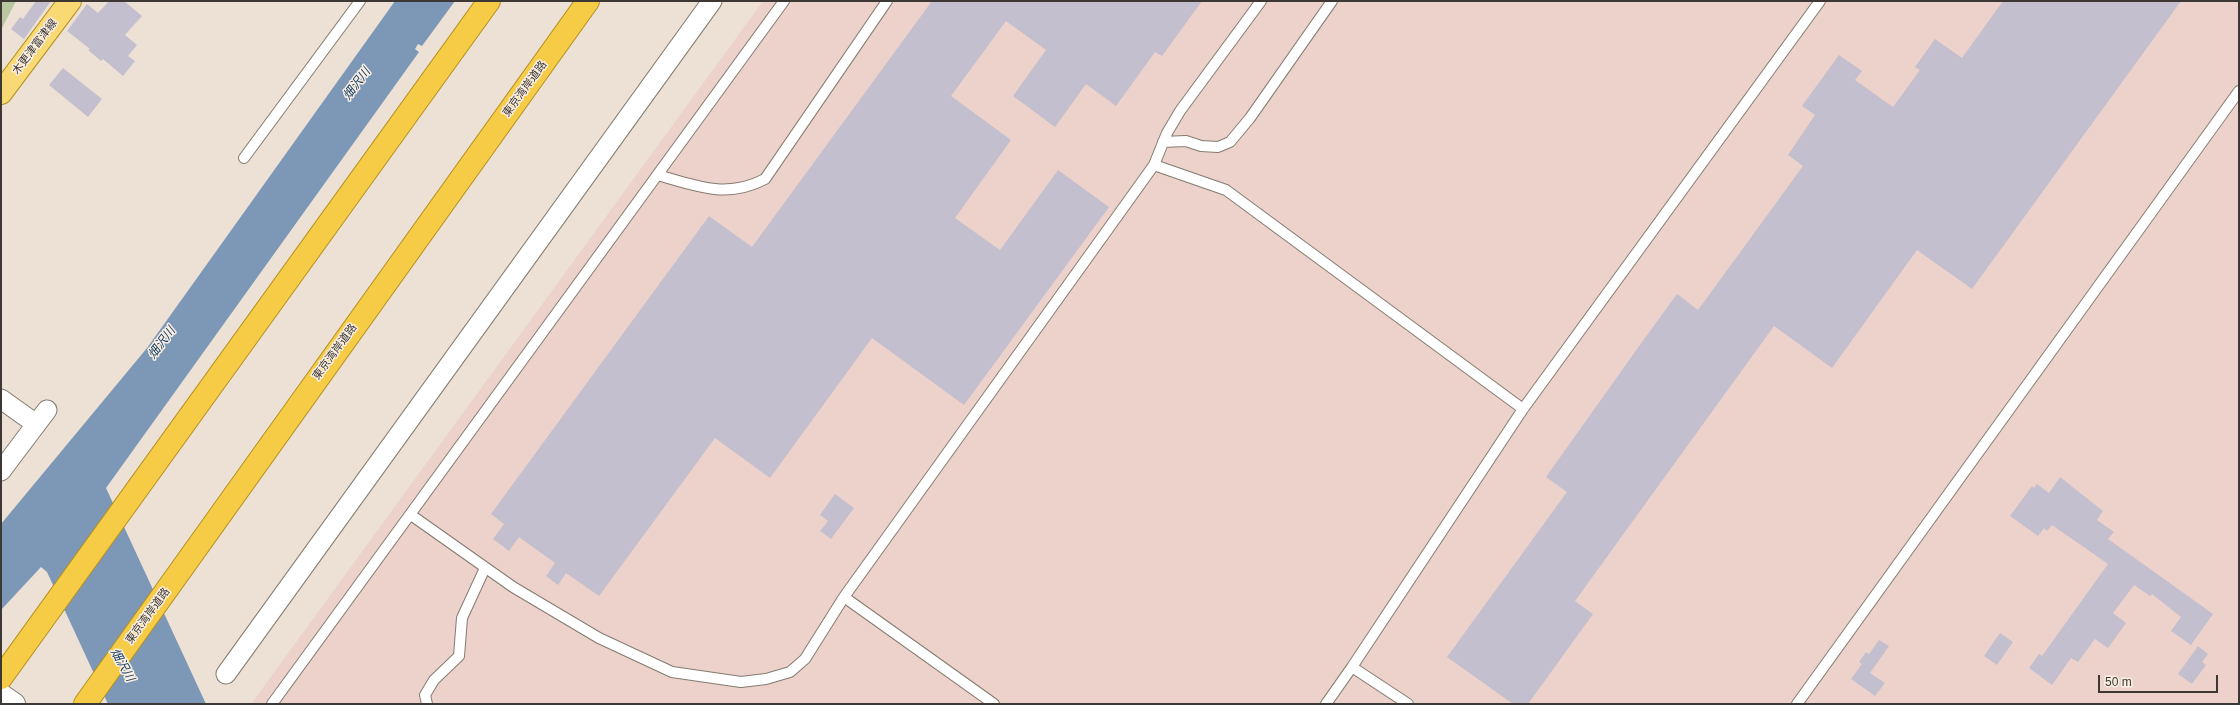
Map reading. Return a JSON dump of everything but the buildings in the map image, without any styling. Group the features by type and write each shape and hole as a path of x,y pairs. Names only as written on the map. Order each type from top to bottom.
{"highway":[{"path":"1,678 489,1"},
{"name":"東京湾岸道路","path":"91,695 156,606 313,382 588,1"}],"main road":[{"name":"木更津富津線","path":"1,93 70,1"}],"street":[{"path":"226,674 712,1"},
{"path":"1,399 42,417 1,471"},
{"path":"1,695 14,704"}],"lane":[{"path":"244,158 360,1"},
{"path":"272,704 784,1"},
{"path":"658,175 720,191 753,186 765,179 887,1"},
{"path":"411,515 513,587 599,638 672,672 741,682 766,679 790,672 805,659 844,597 1154,165 1163,142 1180,111 1261,1"},
{"path":"1163,142 1186,141 1201,146 1218,147 1230,142 1250,118 1332,1"},
{"path":"1326,704 1523,408 1820,1"},
{"path":"1797,704 2239,91"},
{"path":"1154,165 1226,190 1523,408"},
{"path":"427,704 424,695 434,680 459,656 462,618 485,568"},
{"path":"844,597 994,704"},
{"path":"1352,667 1408,704"}],"shaded area":[{"path":"763,1 2239,1 2239,704 251,704"}],"green space":[{"path":"1,1 16,1 1,30"}],"water":[{"name":"畑沢川","path":"395,1 455,1 422,46 418,44 415,49 419,52 106,488 206,704 108,704 47,572 41,567 1,610 1,524 147,348"}]}
